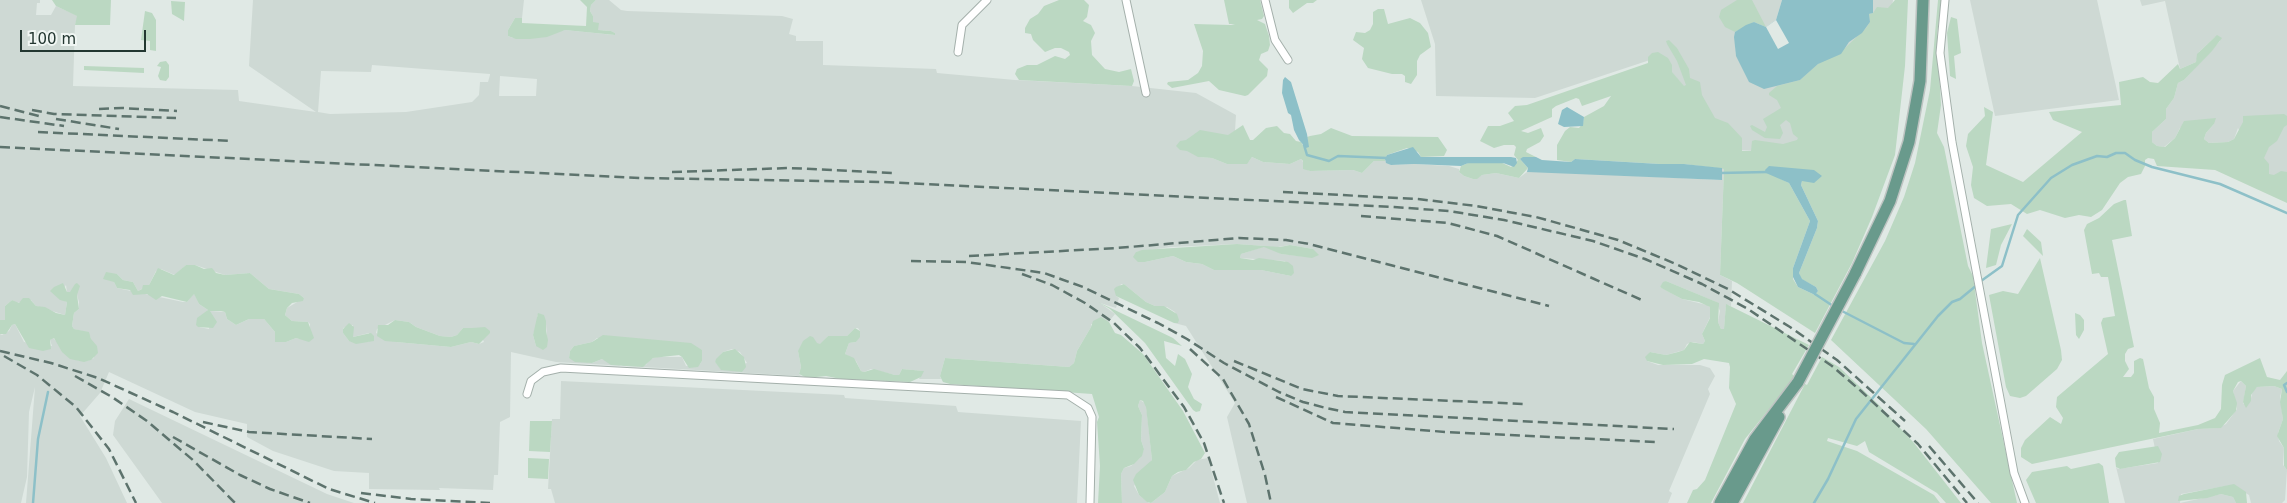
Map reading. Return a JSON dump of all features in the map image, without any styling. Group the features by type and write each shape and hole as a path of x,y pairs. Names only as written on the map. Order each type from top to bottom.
{"main road":[{"path":"1732,503 1855,274 1890,201 1909,142 1920,81 1923,0"},
{"path":"1720,503 1755,439 1798,382"}],"street":[{"path":"958,52 962,24 987,0"},
{"path":"1126,0 1146,93"},
{"path":"1265,0 1275,40 1288,60"},
{"path":"1945,0 1940,53 1952,142 2014,473 2025,503"},
{"path":"527,394 531,381 543,372 560,368 1068,395 1088,408 1092,417 1090,503"}],"shaded area":[{"path":"0,0 40,0 40,3 37,3 36,15 51,15 56,6 78,16 75,25 73,86 238,90 239,101 316,112 249,66 253,0 524,0 522,18 515,18 508,30 508,36 513,38 565,30 614,35 615,33 611,31 598,30 593,22 593,16 590,11 591,5 596,0 609,0 621,10 627,11 782,16 793,19 789,34 796,36 796,41 823,41 823,65 936,69 937,73 1015,80 1132,86 1196,93 1236,115 1235,131 1199,157 1212,158 1227,164 1241,164 1249,161 1252,157 1263,162 1290,164 1301,159 1309,171 1353,170 1362,173 1374,161 1385,161 1391,165 1449,166 1459,169 1459,172 1464,176 1473,179 1482,175 1496,173 1519,178 1532,171 1721,180 1722,168 1724,169 1720,275 1732,281 1731,306 1726,305 1724,330 1721,329 1718,322 1720,311 1716,302 1666,281 1660,287 1682,299 1707,305 1710,307 1711,315 1702,334 1705,341 1703,344 1693,342 1687,344 1684,350 1666,355 1650,352 1647,361 1658,365 1700,365 1710,368 1715,376 1708,389 1710,394 1669,491 1672,493 1668,503 1247,503 1227,417 1235,403 1186,326 1174,323 1178,323 1175,312 1167,307 1155,306 1146,302 1124,284 1121,284 1116,296 1119,298 1116,308 1100,303 1115,314 1107,324 1091,324 1077,351 1074,363 1069,367 945,358 940,376 941,379 919,379 923,371 902,369 899,375 871,369 864,372 861,371 856,361 845,354 849,343 856,342 860,331 858,328 855,328 847,336 828,336 821,344 798,351 801,367 799,374 801,376 622,366 625,364 632,366 646,365 650,359 657,357 682,357 686,366 700,364 702,361 702,350 597,338 592,342 574,346 570,351 569,358 592,363 602,359 621,366 556,362 511,352 510,417 500,422 498,475 494,475 493,490 439,488 440,490 369,489 369,473 334,471 273,451 247,437 247,424 195,412 109,372 100,393 80,416 106,458 127,503 26,503 35,387 29,412 27,477 21,503 0,503 0,334 2,335 9,331 12,325 15,324 24,342 52,346 50,340 53,338 77,360 87,361 94,358 90,336 86,332 74,329 72,326 74,313 79,309 79,302 77,295 67,292 66,285 58,297 67,302 65,315 36,306 31,300 17,303 12,300 5,306 5,320 0,320","holes":["372,65 490,75 488,82 480,82 479,95 472,102 406,112 330,114 318,112 321,71 371,72","500,76 537,79 536,96 499,96","1237,244 1265,246 1241,254 1240,258 1285,261 1291,276 1261,270 1214,270 1202,264 1186,262 1173,256 1145,262 1136,252 1171,247","1290,245 1313,249 1309,257 1281,254 1272,248","186,265 195,265 225,275 250,273 269,289 299,294 304,298 287,308 285,315 292,321 308,322 310,324 310,331 300,339 275,342 275,332 264,319 249,319 236,325 227,319 225,312 210,311 209,329 199,327 208,310 199,304 194,293 187,302 183,302 117,288 114,282 117,274 123,280 133,282 138,291 149,285 156,271 161,269 175,275","537,315 546,324 547,338 536,346 533,335 537,324","395,320 409,322 416,327 440,336 451,337 457,335 463,328 478,328 484,342 479,344 471,342 451,347 396,342 376,333 377,329","353,325 353,337 369,333 369,342 349,341 343,333 343,328","732,349 740,352 747,363 722,370 715,362 723,352"]},
{"path":"1421,0 1782,0 1776,20 1766,27 1754,22 1735,32 1736,56 1873,13 1873,0 1893,0 1885,54 1830,155 1736,150 1659,57 1535,98 1436,96 1435,44"},
{"path":"1970,0 2097,0 2119,100 1995,116"},
{"path":"2140,0 2287,0 2287,183 2262,178 2238,128 2234,139 2228,142 2209,143 2204,139 2206,133 2214,124 2180,128 2175,138 2164,147 2157,146 2152,142 2152,132 2166,119 2166,109 2174,98 2178,83 2184,80 2220,41 2215,37 2199,52 2196,62 2180,69 2165,1 2142,6"},
{"path":"561,381 844,395 845,398 956,406 958,412 1081,421 1077,503 555,503 551,489 548,489 552,419 560,419"},
{"path":"2241,381 2246,386 2243,404 2251,398 2253,390 2257,387 2274,386 2282,389 2280,397 2283,419 2278,433 2279,441 2284,448 2283,465 2287,470 2285,500 2282,503 2251,503 2249,495 2232,485 2181,494 2180,503 2125,503 2116,467 2118,469 2158,463 2153,439 2198,429 2218,428 2226,424 2237,409 2233,391"},
{"path":"129,399 327,494 354,503 162,503 113,435 115,421"},
{"path":"1140,400 1146,404 1152,460 1134,486 1139,495 1149,503 1122,503 1121,474 1124,468 1131,466 1140,458 1144,449 1141,440 1142,415 1138,406"},
{"path":"1208,458 1220,503 1151,503 1165,492 1172,476 1189,468 1197,460"},
{"path":"2221,494 2233,497 2236,503 2180,503"}],"green space":[{"path":"52,0 111,0 110,25 75,25 77,16 56,6"},
{"path":"580,0 596,0 591,5 590,11 593,16 593,22 599,23 598,30 611,31 615,35 565,30 547,37 530,39 516,39 508,36 508,30 515,18 522,18 522,23 586,26 587,7"},
{"path":"1059,0 1084,0 1089,5 1087,17 1083,21 1091,25 1095,33 1091,41 1092,55 1105,69 1119,72 1131,69 1134,81 1132,86 1019,80 1015,74 1017,69 1027,65 1037,65 1055,56 1065,59 1070,55 1069,52 1061,48 1045,52 1033,40 1031,34 1025,33 1025,28 1030,19 1038,14 1044,6"},
{"path":"1224,0 1260,0 1264,16 1262,19 1257,20 1265,24 1270,45 1268,51 1261,54 1259,60 1268,69 1267,76 1245,96 1219,90 1209,81 1172,88 1167,84 1168,82 1188,80 1198,73 1202,66 1203,51 1194,24 1231,25 1235,24 1229,24"},
{"path":"1289,0 1317,0 1313,3 1307,3 1293,13 1289,8"},
{"path":"1737,0 1752,0 1766,27 1754,22 1735,32 1725,27 1719,17 1721,10"},
{"path":"1895,0 1908,0 1905,66 1895,155 1872,217 1852,263 1815,333 1737,283 1720,275 1724,169 1684,164 1575,159 1571,162 1557,160 1557,145 1565,131 1570,127 1579,128 1583,123 1584,117 1604,106 1611,96 1582,106 1579,99 1576,98 1552,109 1552,117 1521,131 1528,133 1541,128 1544,136 1540,142 1527,149 1526,152 1536,157 1520,159 1528,168 1519,178 1496,173 1482,175 1477,179 1473,179 1459,172 1461,166 1473,161 1498,161 1511,167 1518,160 1514,155 1516,147 1514,145 1494,148 1480,141 1488,126 1500,126 1514,121 1508,113 1515,106 1527,105 1648,63 1648,57 1652,53 1658,52 1668,58 1672,65 1672,72 1684,86 1686,85 1677,61 1667,44 1666,41 1669,40 1677,48 1689,69 1690,78 1700,82 1702,95 1715,118 1728,123 1742,138 1742,151 1751,151 1752,141 1755,140 1783,144 1797,140 1798,138 1793,134 1790,123 1786,120 1780,125 1783,133 1780,139 1765,138 1752,130 1750,126 1752,125 1765,132 1767,127 1763,119 1781,108 1777,100 1769,95 1769,93 1777,86 1800,80 1818,64 1845,48 1866,28 1870,22 1869,14 1873,13 1877,7 1888,8","holes":["1775,176 1822,176 1802,181 1801,185 1818,221 1799,273 1801,279 1816,287 1818,291 1815,295 1798,287 1793,279 1793,268 1810,221 1789,183"]},
{"path":"1938,0 1942,0 1937,34 1941,105 1937,133 1944,147 1968,266 1973,276 1982,343 2017,503 1991,503 1926,429 1831,340 1885,241 1904,197 1915,163 1930,90"},
{"path":"171,1 185,2 184,21 172,14"},
{"path":"1378,9 1384,9 1388,24 1410,18 1420,23 1428,33 1431,47 1420,55 1417,61 1417,75 1411,84 1405,82 1405,76 1402,74 1392,74 1368,68 1362,59 1364,48 1353,40 1356,32 1365,33 1370,30 1373,24 1373,12"},
{"path":"145,11 152,13 156,20 156,51 150,50 150,41 141,40"},
{"path":"1951,17 1957,19 1961,53 1954,56 1956,79 1950,76 1947,33"},
{"path":"2217,35 2222,38 2212,51 2184,80 2178,83 2174,98 2166,109 2166,119 2152,132 2152,142 2157,146 2165,147 2175,138 2184,121 2216,118 2204,139 2209,143 2228,142 2234,139 2243,122 2243,116 2284,114 2287,116 2287,125 2277,141 2269,147 2264,158 2269,164 2269,174 2274,175 2281,171 2287,172 2287,203 2215,170 2157,166 2154,159 2148,158 2145,160 2145,166 2141,174 2128,177 2120,183 2102,210 2091,217 2079,215 2065,218 2040,210 2027,214 2011,204 1987,206 1974,198 1971,185 1973,167 1966,146 1968,134 1985,116 1984,107 1993,112 1986,165 2023,182 2082,132 2053,120 2049,112 2121,105 2119,82 2143,77 2150,82 2158,83 2178,64 2180,69 2196,62 2197,54"},
{"path":"166,61 169,65 169,77 166,81 160,80 158,76 161,67 157,66 160,62"},
{"path":"84,66 144,68 144,73 84,70"},
{"path":"1243,125 1250,140 1253,140 1266,128 1277,126 1284,133 1290,134 1296,141 1301,142 1304,147 1308,146 1307,137 1321,134 1331,128 1352,136 1438,137 1447,150 1444,156 1421,157 1418,152 1407,148 1387,155 1385,161 1374,161 1362,173 1353,170 1310,171 1303,169 1303,161 1301,159 1290,164 1263,162 1252,157 1247,164 1227,164 1212,158 1198,157 1187,151 1180,150 1176,146 1180,141 1186,140 1200,130 1228,135"},
{"path":"2126,200 2132,236 2112,240 2134,347 2128,349 2125,354 2125,361 2129,369 2123,377 2131,377 2134,373 2134,361 2140,358 2143,359 2149,388 2154,397 2154,409 2160,423 2159,433 2198,425 2215,418 2221,409 2222,385 2225,375 2260,358 2267,377 2280,380 2287,371 2287,470 2284,466 2284,448 2277,436 2283,419 2280,402 2282,389 2274,386 2257,387 2251,395 2251,401 2246,408 2243,402 2246,386 2241,381 2238,382 2233,391 2237,403 2236,411 2221,428 2198,429 2032,464 2021,457 2021,448 2025,440 2050,417 2061,424 2063,418 2056,407 2057,397 2108,354 2101,323 2103,318 2115,316 2108,277 2101,277 2099,273 2092,274 2084,230 2087,224 2099,218 2114,204"},
{"path":"2012,224 2001,245 1996,265 1986,268 1991,229"},
{"path":"2027,229 2041,242 2043,256 2023,236"},
{"path":"1237,244 1280,247 1290,245 1313,249 1319,255 1312,258 1281,254 1264,247 1241,254 1240,258 1253,260 1259,258 1288,262 1293,266 1294,273 1291,276 1261,270 1214,270 1202,264 1186,262 1173,256 1145,262 1138,262 1133,257 1136,252 1142,250"},
{"path":"2040,258 2062,360 2057,369 2026,396 2020,398 2010,396 2006,387 1989,295 2003,291 2018,294"},
{"path":"186,265 195,265 204,269 212,268 216,273 225,275 250,273 269,289 299,294 304,298 303,301 292,303 287,308 285,315 292,321 308,322 314,338 309,342 296,338 286,342 275,342 275,332 264,319 249,319 236,325 227,319 225,312 221,311 210,311 217,322 213,328 198,327 196,325 197,318 208,310 199,304 194,294 187,302 162,296 156,300 147,294 133,295 130,290 117,288 114,282 103,279 106,272 117,274 123,280 133,282 138,291 142,289 143,285 149,285 158,268 174,275"},
{"path":"1666,281 1719,303 1718,322 1721,329 1724,329 1726,304 1809,345 1792,374 1794,376 1790,383 1745,439 1711,503 1687,503 1693,490 1697,489 1705,480 1736,404 1729,388 1730,367 1729,363 1704,359 1692,364 1663,365 1647,361 1645,357 1650,352 1666,355 1684,350 1690,342 1703,344 1705,341 1702,334 1710,318 1710,307 1699,302 1682,299 1660,287"},
{"path":"63,283 67,292 70,292 77,283 80,286 77,295 79,309 74,313 72,326 74,329 89,332 91,339 97,346 98,353 91,360 84,362 70,359 62,352 54,338 50,340 51,349 43,351 29,348 15,324 12,325 6,334 0,334 0,320 5,320 5,306 12,300 19,303 23,298 29,298 36,306 45,307 65,315 67,302 60,300 50,291"},
{"path":"1124,284 1146,302 1155,306 1164,306 1177,314 1178,323 1174,323 1116,296 1114,289"},
{"path":"1098,302 1173,338 1182,346 1164,341 1166,358 1175,366 1178,354 1185,359 1192,374 1188,387 1194,399 1202,404 1200,411 1196,412 1193,410 1145,343 1110,309"},
{"path":"538,313 544,315 546,321 548,340 547,347 543,350 536,346 533,335"},
{"path":"2075,313 2084,320 2084,330 2079,339 2076,335"},
{"path":"1101,317 1109,322 1115,333 1121,335 1143,354 1183,411 1205,453 1201,459 1194,462 1186,470 1172,476 1165,492 1151,503 1139,495 1133,480 1136,474 1152,460 1146,407 1143,401 1140,400 1138,406 1142,415 1141,440 1144,449 1142,456 1134,464 1124,468 1121,474 1122,503 1098,503 1100,466 1097,422 1099,417 1092,394 950,384 943,382 940,376 945,358 1069,367 1074,363 1077,351 1093,321"},
{"path":"395,320 409,322 416,327 440,336 451,337 457,335 463,328 485,327 490,333 479,344 471,342 451,347 385,341 377,336 378,325 388,325"},
{"path":"349,323 354,327 353,337 371,333 374,336 374,341 356,344 349,341 343,333 343,329"},
{"path":"855,328 860,331 860,337 856,342 849,343 845,354 854,358 861,371 874,369 899,375 902,369 924,371 921,377 910,382 841,379 826,376 807,378 799,374 801,367 798,351 803,341 810,336 820,344 828,336 847,336"},
{"path":"603,335 691,343 702,350 702,361 698,367 689,368 679,355 653,358 643,367 611,365 602,359 592,363 575,362 569,358 570,351 574,346 592,342"},
{"path":"735,349 744,357 746,367 742,372 721,370 715,362 716,359 723,352"},
{"path":"1822,357 1839,367 1878,404 1914,443 1961,503 1946,503 1937,493 1869,452 1865,441 1857,446 1828,438 1827,441 1857,451 1934,495 1940,503 1743,503 1805,384 1807,385"},
{"path":"530,421 552,421 550,452 529,451"},
{"path":"2158,446 2162,454 2160,462 2120,469 2116,467 2115,458 2119,452"},
{"path":"528,458 549,459 548,479 528,478"},
{"path":"2099,463 2103,466 2109,503 2036,503 2026,480 2032,472 2067,466 2071,469"},
{"path":"2234,484 2246,492 2247,503 2236,503 2233,497 2221,494 2207,498 2178,501 2179,496 2184,494"}],"water":[{"path":"1782,0 1873,0 1873,13 1869,14 1870,22 1862,33 1849,42 1841,54 1818,64 1800,80 1764,89 1749,82 1736,56 1735,32 1754,22 1766,27 1776,20"},
{"path":"1285,77 1291,82 1307,134 1309,147 1306,148 1294,130 1291,115 1288,113 1282,93"},
{"path":"1567,107 1584,117 1583,126 1564,127 1558,124 1562,110"},
{"path":"1413,147 1421,157 1511,157 1516,158 1517,163 1514,167 1498,161 1473,161 1461,166 1391,165 1386,163 1387,155"},
{"path":"1523,157 1571,162 1575,159 1684,164 1722,168 1722,180 1527,172 1528,168 1520,159"},
{"path":"1769,166 1814,170 1822,176 1814,183 1802,181 1801,185 1818,221 1799,273 1802,279 1816,287 1818,291 1815,295 1798,287 1793,277 1793,268 1810,221 1789,183 1766,173 1765,170"}],"pier":[{"path":"1776,20 1789,43 1778,49 1766,27"}],"waterway":[{"path":"1304,145 1307,155 1329,161 1338,156 1387,158"},
{"path":"1981,281 2002,266 2018,215 2051,178 2072,165 2097,156 2107,157 2116,153 2125,153 2135,160 2152,167 2220,184 2287,213"},
{"path":"1467,162 1504,162"},
{"path":"1720,173 1767,172"},
{"path":"1814,503 1828,479 1856,419 1938,316 1952,302 1960,299 1977,285"},
{"path":"1815,294 1833,306"},
{"path":"1840,310 1904,343 1914,344"},
{"path":"2287,383 2284,385 2287,392"},
{"path":"33,503 38,439 48,392"}],"railway":[{"path":"0,106 39,116"},
{"path":"99,109 122,108 177,111"},
{"path":"32,110 54,114 176,118"},
{"path":"0,117 64,126"},
{"path":"56,119 119,129"},
{"path":"38,132 232,141"},
{"path":"0,147 641,178 884,182 1394,207 1449,211 1504,220 1593,241 1645,259 1702,284 1748,309 1832,366 1861,391 1918,444 1967,503"},
{"path":"672,172 789,168 893,173"},
{"path":"1283,192 1418,199 1476,206 1536,217 1618,240 1676,264 1728,289 1790,327 1837,360 1905,421"},
{"path":"1361,216 1448,223 1497,236 1644,301"},
{"path":"969,256 1117,248 1239,238 1286,240 1309,244 1549,306"},
{"path":"911,261 966,262 1044,273 1083,287 1158,323 1224,363 1279,392 1303,402 1326,408 1345,412 1674,429"},
{"path":"1022,274 1052,285 1085,303 1114,323 1140,348 1184,407 1204,443 1224,503"},
{"path":"1190,349 1223,379 1249,424 1265,475 1271,503"},
{"path":"0,351 51,363 98,378 173,412 329,489 375,503"},
{"path":"4,356 37,375 76,407 109,449 136,503"},
{"path":"1234,361 1302,389 1338,396 1525,404"},
{"path":"75,376 112,397 147,421 194,461 235,503"},
{"path":"1276,397 1333,423 1446,432 1656,442"},
{"path":"203,422 249,432 372,439"},
{"path":"173,437 240,475 270,489 310,503"},
{"path":"1929,446 1978,503"},
{"path":"361,493 411,499 490,503"}]}
